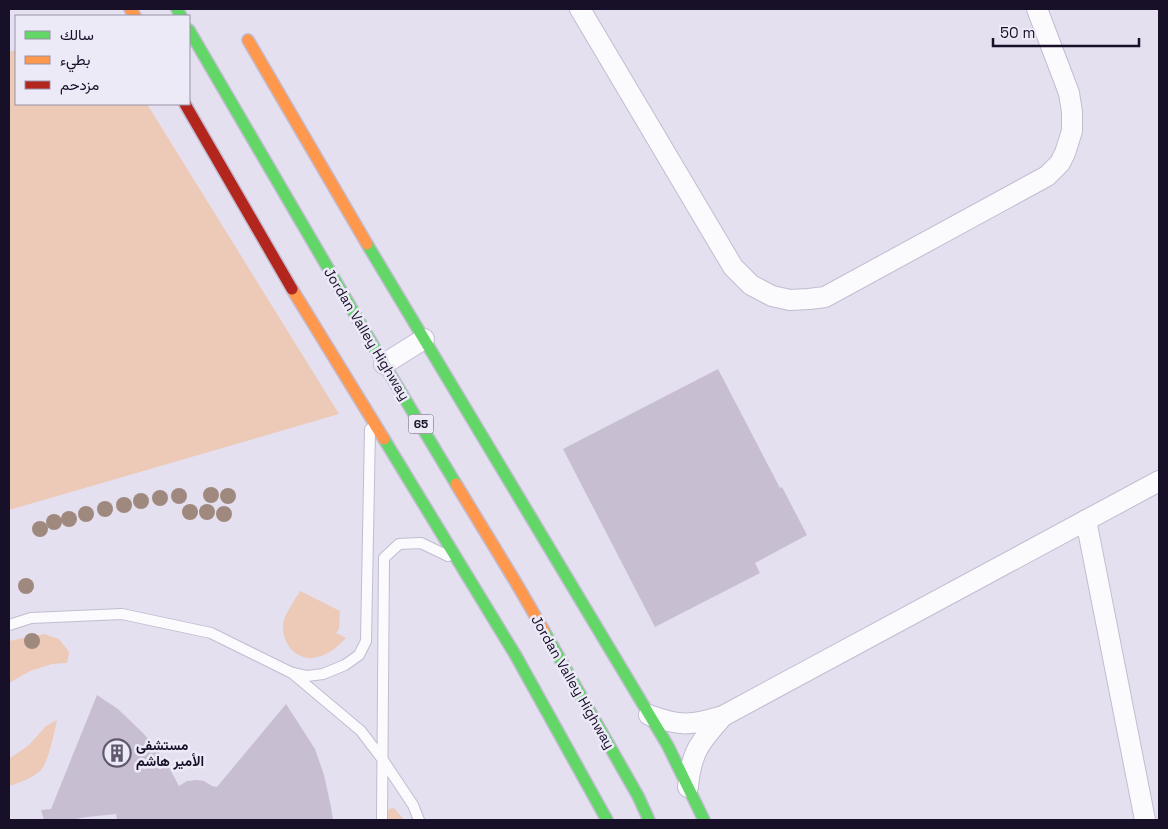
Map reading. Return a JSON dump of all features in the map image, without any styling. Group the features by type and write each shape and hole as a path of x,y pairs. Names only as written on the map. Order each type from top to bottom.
{"main road":[{"name":"Jordan Valley Highway","path":"190,32 384,364 516,581 638,796 649,820"},
{"path":"248,40 332,185 668,746 704,820"},
{"path":"186,105 294,293 459,562 567,746 607,820"}],"street":[{"path":"580,9 733,267 751,285 772,296 790,300 809,300 825,297 1047,176 1060,163 1072,130 1072,112 1069,93 1037,9"},
{"path":"384,364 424,339"},
{"path":"649,715 684,724 694,724 723,716 1159,481"},
{"path":"1086,520 1145,820"},
{"path":"688,787 691,765 699,745 723,716"}],"lane":[{"path":"292,673 307,676 323,674 345,665 359,655 366,641 370,418"},
{"path":"382,820 384,558 400,544 421,543 459,562"},
{"path":"9,624 31,618 122,614 211,633 292,673 361,732 413,806 419,820"}],"shaded area":[{"path":"15,50 15,105 148,105 339,414 9,510 9,52"},
{"path":"300,591 340,611 339,629 336,633 346,638 333,650 321,656 303,657 292,650 286,640 284,622"},
{"path":"44,634 59,639 69,652 67,663 52,664 30,671 9,683 9,641"},
{"path":"57,720 44,766 30,778 9,786 9,759 29,745 46,726"},
{"path":"394,808 404,820 385,820 389,809"}],"building":[{"path":"718,369 780,488 782,487 807,535 755,563 760,573 655,627 563,449"},
{"name":"مستشفى الأمير هاشم","path":"97,695 118,709 143,733 164,758 179,786 187,781 197,780 217,787 286,704 315,749 324,775 333,820 117,820 116,814 69,820 44,820 41,810 51,809"}],"traffic: fast":[{"path":"177,9 180,15"},
{"path":"190,32 456,484"},
{"path":"367,244 668,746 704,820"},
{"path":"384,439 516,656 607,820"},
{"path":"544,631 638,796 649,820"}],"traffic: slow":[{"path":"130,9 134,15"},
{"path":"248,40 367,244"},
{"path":"292,289 384,439"},
{"path":"456,484 544,631"}],"traffic: jam":[{"path":"186,105 292,289"}],"place":[{"name":"مستشفى الأمير هاشم","path":"117,753"}]}
